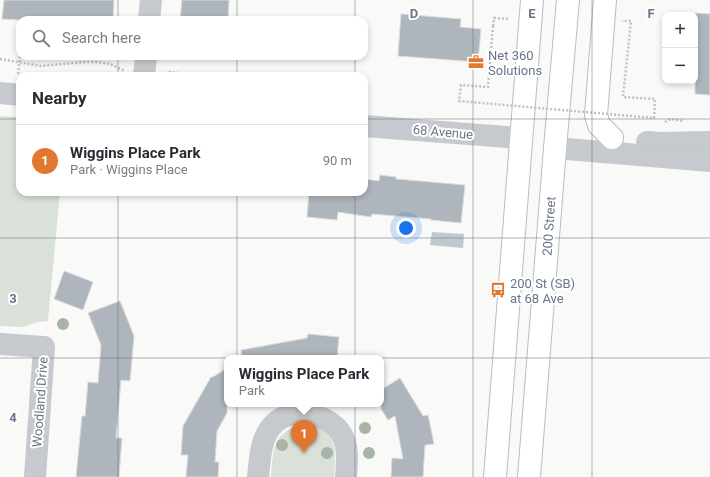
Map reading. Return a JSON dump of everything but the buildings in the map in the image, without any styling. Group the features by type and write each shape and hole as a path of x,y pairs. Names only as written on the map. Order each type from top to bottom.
{"main road":[{"path":"495,477 532,0"},
{"name":"200 Street","path":"529,477 568,0"},
{"path":"605,0 596,115 599,125 612,138"}],"street":[{"path":"149,16 151,0"},
{"path":"137,72 144,60"},
{"path":"0,93 16,87"},
{"name":"68 Avenue","path":"368,126 521,138"},
{"path":"612,138 660,143 710,142"},
{"path":"555,148 710,161"},
{"name":"Woodland Drive","path":"0,344 44,347 35,477"},
{"path":"258,477 263,441 271,427 282,419 297,414 312,414 326,420 333,424 342,435 346,450 346,477"}],"path":[{"path":"493,26 488,87 461,85 459,102 654,118 655,100 623,97 631,21 622,20"},
{"path":"0,59 41,66 98,62 110,64 131,72"},
{"path":"19,62 19,72"}],"shaded area":[{"path":"0,116 16,117 16,196 60,196 48,321 37,322 23,327 0,326"},
{"path":"432,232 464,234 463,248 430,245"},
{"path":"302,425 322,430 332,441 335,457 334,477 271,477 272,459 276,444 280,437 292,428"}],"place":[{"name":"Net 360 Solutions","path":"476,62"},
{"name":"200 St (SB) at 68 Ave","path":"498,290"},
{"name":"Wiggins Place Park","path":"304,453"}]}
